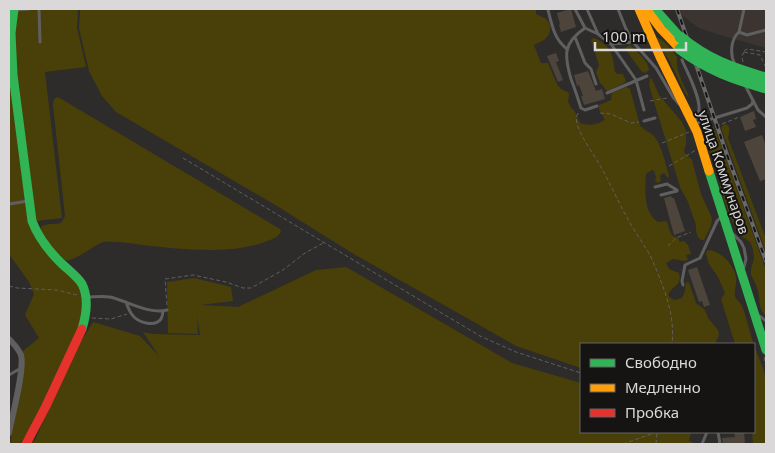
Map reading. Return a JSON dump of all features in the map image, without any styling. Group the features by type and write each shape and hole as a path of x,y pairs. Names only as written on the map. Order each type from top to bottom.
{"main road":[{"path":"14,9 12,33 13,75 32,221 42,243 81,283 86,297 85,318 77,340 26,444"},
{"name":"улица Коммунаров","path":"639,9 686,107 729,232 766,350"},
{"path":"646,9 661,29 694,60 730,78 766,78"},
{"path":"655,9 667,23 681,49"},
{"path":"650,35 661,29"}],"street":[{"path":"9,339 16,345 21,354 22,368 9,433"}],"lane":[{"path":"14,9 29,9"},
{"path":"39,9 40,42"},
{"path":"575,9 585,28 598,34 611,44 636,80 644,110"},
{"path":"587,9 598,34"},
{"path":"618,9 633,42 656,68 679,104 686,107"},
{"path":"744,9 739,32 734,40 732,56 758,110 766,117"},
{"path":"548,10 558,40 567,49"},
{"path":"585,28 574,36 570,42 566,60 582,108 585,110 597,106"},
{"path":"739,32 747,35 766,30"},
{"path":"574,36 585,63 592,69 596,84"},
{"path":"611,44 633,42"},
{"path":"681,49 700,106 693,127"},
{"path":"607,93 647,76"},
{"path":"693,127 747,108 752,104 753,100"},
{"path":"644,120 655,118"},
{"path":"655,187 667,184 677,190 662,196"},
{"path":"9,204 29,200"},
{"path":"683,285 685,265 700,258 723,214"},
{"path":"729,232 736,236 743,247 746,259 742,274"},
{"path":"86,297 108,297 126,302 152,310 165,311 160,320 153,324 144,323 136,320 130,313 126,302"},
{"path":"755,315 761,317 766,322"},
{"path":"9,375 22,368"}],"path":[{"path":"766,52 747,49 744,52 760,55 766,78"},
{"path":"650,101 673,96"},
{"path":"582,108 576,118 579,128 632,226 648,251 662,285 672,316 672,343"},
{"path":"704,135 710,129 738,118 737,111"},
{"path":"600,113 611,114 631,123 644,120"},
{"path":"662,144 693,127"},
{"path":"670,166 698,148"},
{"path":"183,158 480,336 516,352 580,373"},
{"path":"668,246 676,238 691,232"},
{"path":"165,311 165,279 193,275 226,282 243,288 251,288 284,270 305,253 324,242"},
{"path":"9,286 56,290 86,297"},
{"path":"85,318 111,319 130,313"},
{"path":"623,444 654,433"}],"shaded area":[{"path":"9,9 78,9 77,28 86,67 45,72 62,218 29,222 78,285 82,298 82,308 80,322 73,339 37,416 20,444 10,444 24,366 23,351 39,338 25,315 34,294 29,282 9,254"},
{"path":"536,9 536,14 549,22 550,30 549,35 545,39 534,45 541,63 548,63 557,84 561,89 569,93 568,101 580,123 592,124 605,120 599,105 611,100 612,93 626,87 630,89 640,125 656,139 663,154 669,176 668,178 664,173 660,175 661,181 658,183 655,181 654,171 652,170 646,174 645,184 649,212 658,222 667,222 671,234 678,238 680,242 684,241 688,245 691,254 686,255 688,260 673,259 666,263 669,269 679,273 680,277 677,285 670,291 669,296 675,300 682,298 686,283 689,283 696,303 705,310 708,318 718,330 719,335 716,342 580,343 580,368 516,346 352,253 277,206 116,112 102,96 89,71 79,28 80,10"},
{"path":"673,9 766,9 766,48 699,28"},
{"path":"593,38 599,40 607,47 612,56 615,72 623,74 626,81 608,91 600,83 596,72 599,65 591,40"},
{"path":"658,38 666,43 677,57 679,72 689,97 686,95 670,62 656,40"},
{"path":"630,45 647,63 649,70 645,73 642,72 626,50 625,48"},
{"path":"650,78 659,95 682,122 686,131 684,150 692,160 701,194 712,218 711,226 704,240 698,237 688,202 680,187 649,85"},
{"path":"58,97 280,229 281,232 275,238 262,243 247,247 217,250 103,242 73,259 63,259 46,242 39,230 46,225 61,223 65,216 53,105 54,99"},
{"path":"724,124 729,127 728,138 766,239 766,252 721,128"},
{"path":"715,130 766,270 766,316 761,310 758,292 751,274 754,259 752,247 750,242 738,233 731,219 719,181 720,166 709,151 708,139"},
{"path":"707,251 718,253 733,268 736,279 735,296 742,306 754,343 735,343 721,299 725,293 718,277 709,264"},
{"path":"346,267 512,363 580,383 580,433 691,433 689,441 696,444 31,444 36,438 66,366 93,322 140,336 159,356 143,332 200,335 197,316 198,334 168,333 167,282 194,278 231,287 233,301 201,305 238,307 316,270"},
{"path":"755,348 766,382 766,444 753,444 752,433 755,433"}],"building":[{"path":"571,9 576,27 561,32 557,13"},
{"path":"556,53 559,61 556,62 563,80 558,82 547,56"},
{"path":"588,71 596,91 602,89 605,99 584,105 581,96 583,96 579,85 577,86 574,75"},
{"path":"754,111 756,119 753,120 756,127 745,131 740,117"},
{"path":"762,135 766,146 766,179 760,181 744,142"},
{"path":"671,196 674,198 685,231 674,235 664,198"},
{"path":"697,267 710,305 704,307 702,301 699,302 688,270"},
{"path":"734,433 744,433 745,444 723,444 722,438 735,437"}],"railway":[{"path":"677,9 766,261"}],"traffic: fast":[{"path":"14,9 11,33 13,75 32,221 47,248 82,284 86,301 86,313 82,329"},
{"path":"655,9 680,37"},
{"path":"680,37 700,52 720,62 765,78"},
{"path":"680,49 721,73 766,88"},
{"path":"709,171 766,350"}],"traffic: slow":[{"path":"639,9 697,132 709,171"},
{"path":"646,9 661,29 680,49"}],"traffic: jam":[{"path":"26,444 82,329"}]}
